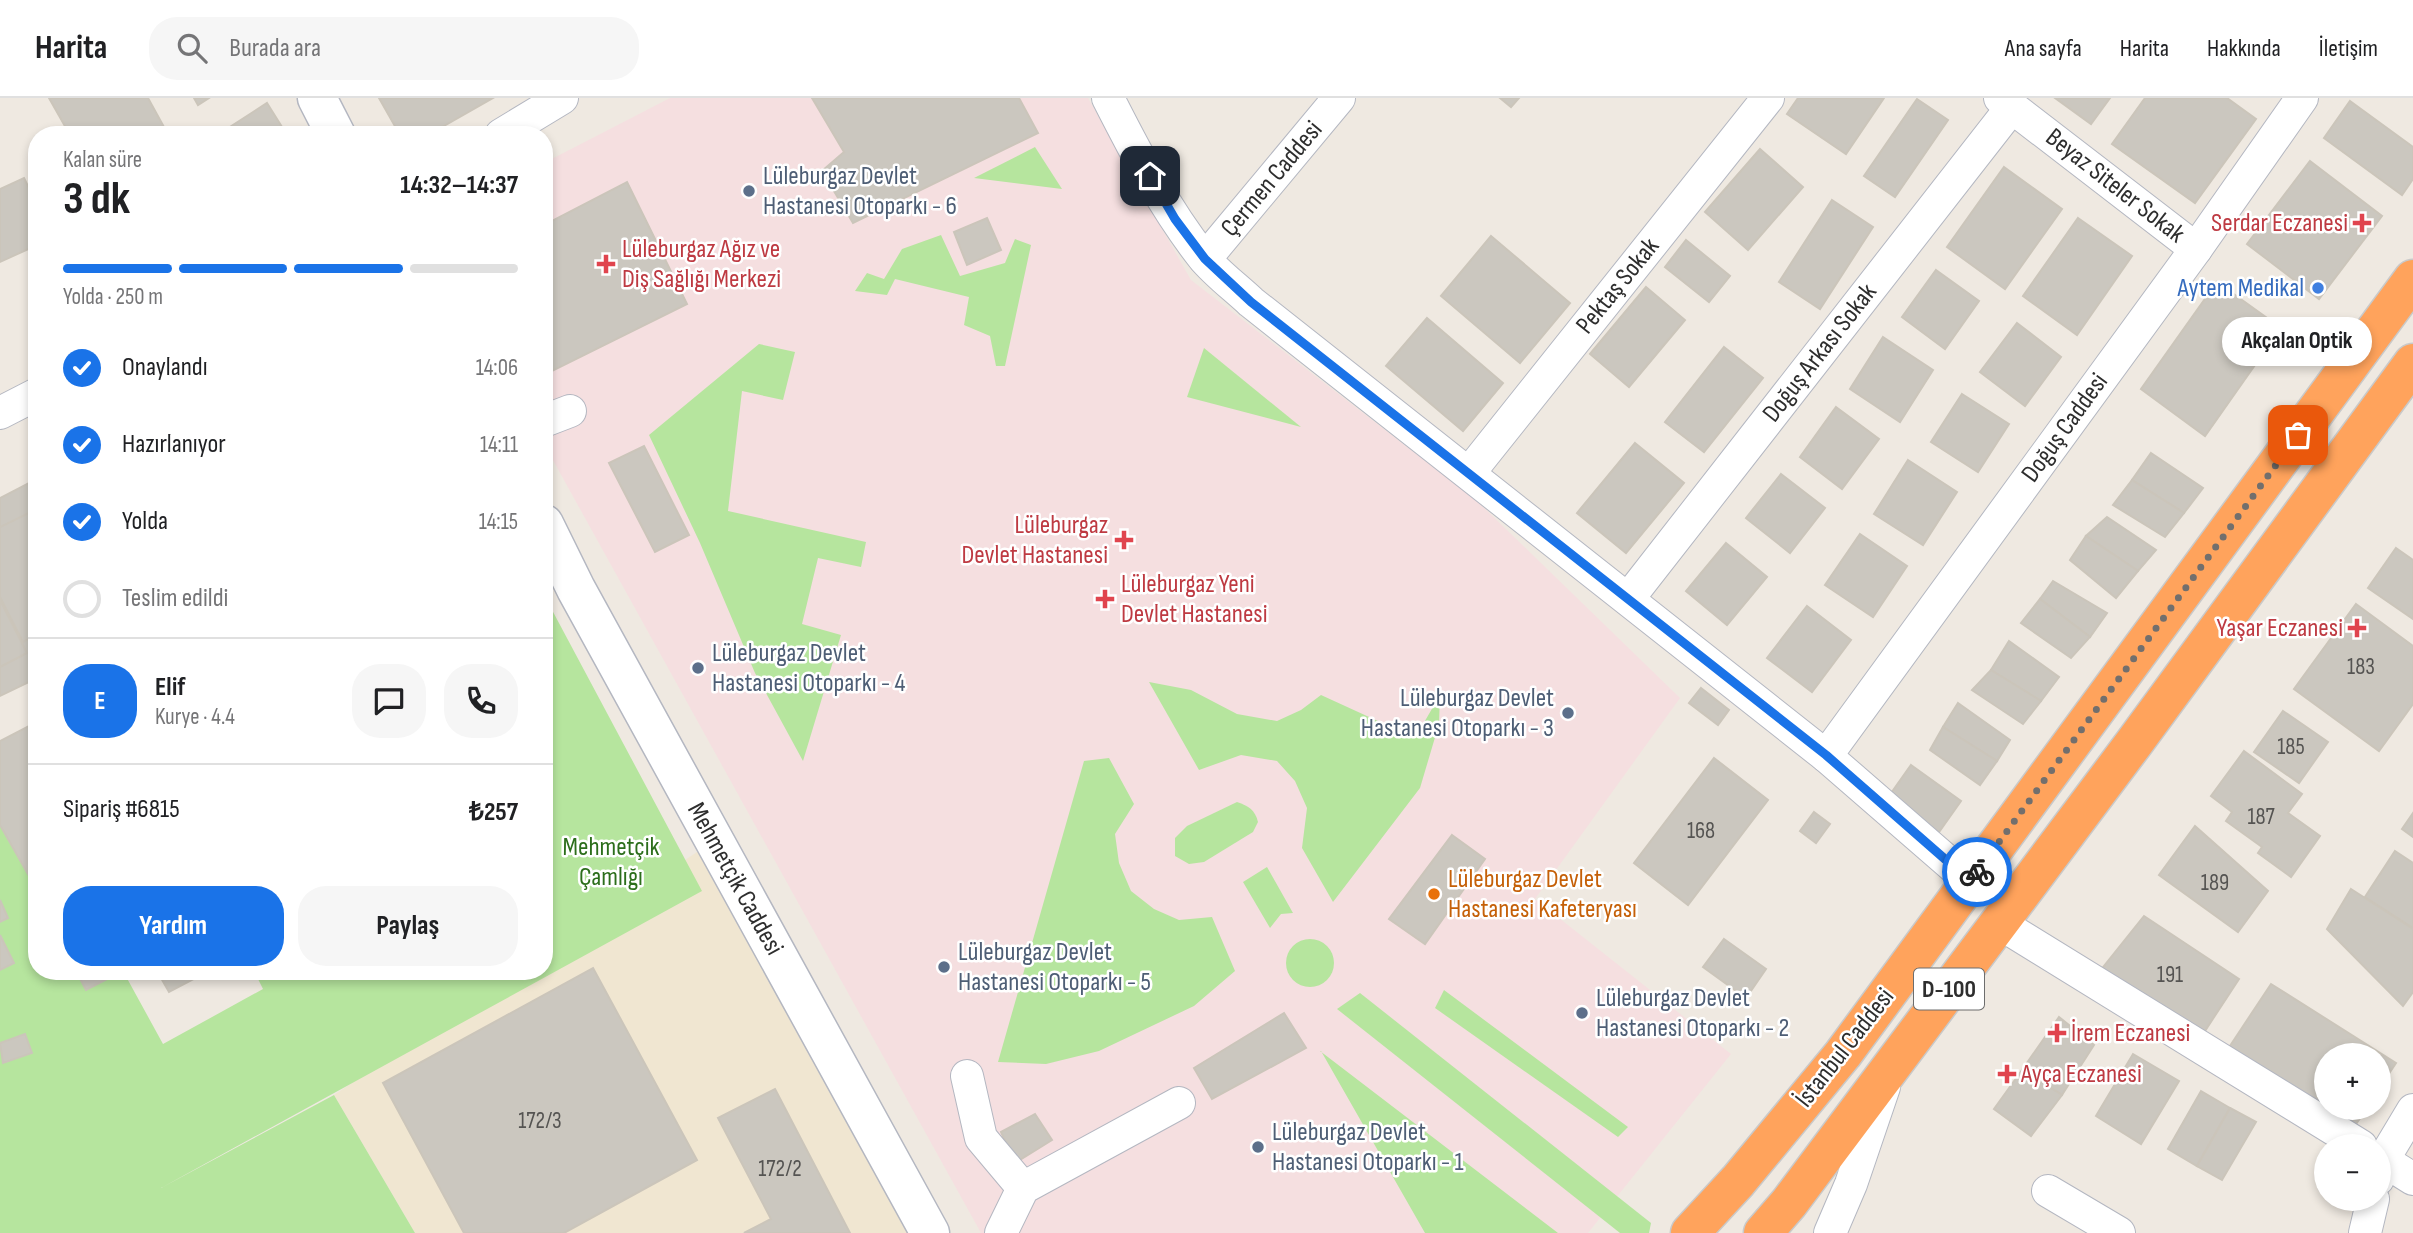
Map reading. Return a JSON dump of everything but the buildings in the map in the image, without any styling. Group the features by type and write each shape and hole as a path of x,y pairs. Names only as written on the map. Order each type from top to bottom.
{"highway":[{"name":"İstanbul Caddesi","path":"1690,1233 1738,1181 1843,1054 2413,279"},
{"name":"İstanbul Caddesi","path":"1763,1233 1789,1203 1999,923 2413,363"}],"street":[{"path":"317,98 331,126"},
{"path":"515,126 562,98"},
{"path":"1108,98 1137,155 1175,219 1205,259 1251,302 1826,755 1970,881"},
{"name":"Çermen Caddesi","path":"1205,259 1339,98"},
{"name":"Pektaş Sokak","path":"1469,473 1768,98"},
{"name":"Doğuş Caddesi","path":"1826,755 2196,248 2302,98"},
{"name":"Beyaz Siteler Sokak","path":"2006,102 2196,248"},
{"name":"Doğuş Arkası Sokak","path":"1628,599 2006,102"},
{"name":"Mehmetçik Caddesi","path":"553,542 576,589 930,1233"},
{"path":"1999,923 2332,1134"},
{"path":"1830,1233 1851,1185 1889,1069"},
{"path":"967,1076 981,1138 1023,1188"},
{"path":"1000,1233 1023,1188 1179,1103"},
{"path":"2391,1140 2413,1111"},
{"path":"2391,1169 2413,1179"},
{"path":"2048,1191 2119,1233"},
{"path":"2365,1233 2371,1211"}],"shaded area":[{"name":"Lüleburgaz Yeni Devlet Hastanesi","path":"670,98 1088,98 1191,280 1477,501 1680,698 1535,899 1731,1054 1588,1233 981,1233 553,460 553,158"},
{"path":"703,848 910,1233 415,1233 334,1095 506,980 553,980 553,948"}],"green space":[{"path":"1035,147 1062,189 974,178"},
{"path":"941,235 960,276 1005,263 1015,239 1031,245 1005,366 996,366 990,336 964,325 969,297 895,279 887,295 855,291 867,273 884,279 902,249"},
{"path":"759,344 795,352 783,400 742,391 728,511 866,542 861,567 818,558 802,624 841,635 803,761 755,673 700,543 649,435"},
{"path":"1204,348 1301,427 1187,397"},
{"name":"Mehmetçik Çamlığı","path":"553,612 702,891 553,973"},
{"path":"1149,682 1191,690 1237,714 1277,721 1301,710 1321,695 1415,738 1440,695 1439,724 1420,788 1333,902 1302,848 1307,808 1295,781 1277,761 1241,755 1199,770"},
{"path":"1109,758 1134,804 1115,834 1119,863 1131,891 1154,909 1179,920 1212,917 1235,971 1194,1006 1099,1051 1046,1064 998,1062 1084,761"},
{"path":"1237,802 1255,814 1258,822 1253,832 1204,862 1189,864 1175,856 1175,838 1187,826"},
{"name":"Mehmetçik Çamlığı","path":"0,825 28,874 28,980 128,980 163,1044 263,989 258,980 540,980 161,1188 334,1095 415,1233 0,1233"},
{"path":"1267,867 1293,913 1281,914 1270,928 1243,882"},
{"path":"1310,939 1327,946 1334,963 1327,980 1310,987 1293,980 1286,963 1293,946"},
{"path":"1444,990 1628,1127 1618,1137 1435,1008"},
{"path":"1360,993 1651,1223 1649,1233 1620,1233 1337,1009"},
{"path":"1322,1052 1558,1233 1425,1233"}],"way so far":[{"path":"1977,872 2298,435"}],"place":[{"name":"Lüleburgaz Devlet Hastanesi Otoparkı - 6","path":"749,191"},
{"name":"Serdar Eczanesi","path":"2362,223"},
{"name":"Lüleburgaz Ağız ve Diş Sağlığı Merkezi","path":"606,264"},
{"name":"Aytem Medikal","path":"2318,288"},
{"name":"Akçalan Optik","path":"2298,435"},
{"name":"Lüleburgaz Devlet Hastanesi","path":"1124,540"},
{"name":"Lüleburgaz Yeni Devlet Hastanesi","path":"1105,599"},
{"name":"Yaşar Eczanesi","path":"2357,628"},
{"name":"Lüleburgaz Devlet Hastanesi Otoparkı - 4","path":"698,668"},
{"name":"Lüleburgaz Devlet Hastanesi Otoparkı - 3","path":"1568,713"},
{"name":"Lüleburgaz Devlet Hastanesi Kafeteryası","path":"1434,894"},
{"name":"Lüleburgaz Devlet Hastanesi Otoparkı - 5","path":"944,967"},
{"name":"Lüleburgaz Devlet Hastanesi Otoparkı - 2","path":"1582,1013"},
{"name":"İrem Eczanesi","path":"2057,1033"},
{"name":"Ayça Eczanesi","path":"2007,1074"},
{"name":"Lüleburgaz Devlet Hastanesi Otoparkı - 1","path":"1258,1147"}],"route":[{"path":"1150,176 1175,219 1205,259 1251,302 1826,755 1970,881 1977,872"}]}
